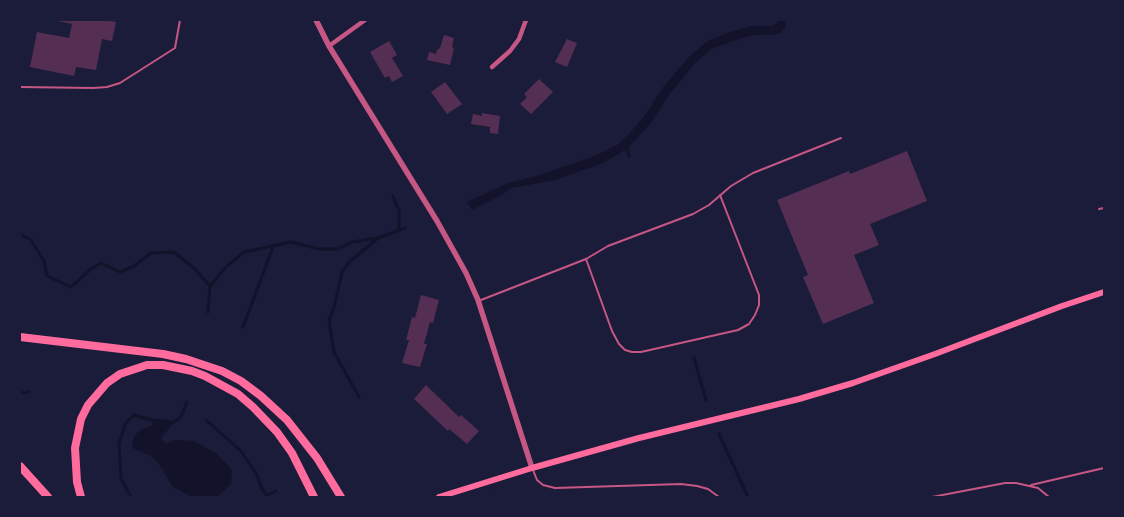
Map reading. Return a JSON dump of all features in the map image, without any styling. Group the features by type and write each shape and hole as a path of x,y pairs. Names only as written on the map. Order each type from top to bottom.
{"highway":[{"path":"20,337 163,354 186,358 222,371 261,396 287,420 317,458 341,497"},
{"path":"81,497 75,464 75,448 80,419 88,405 107,383 120,374 148,366 163,365 192,371 205,376 238,394 254,407 277,432 292,453 314,497"},
{"path":"20,466 48,497"}],"main road":[{"path":"439,497 532,468 639,438 799,399 853,383 1104,292"}],"street":[{"path":"316,20 329,46 452,247 478,300 532,468"},
{"path":"329,46 365,20"},
{"path":"492,67 510,51 519,39 526,20"}],"lane":[{"path":"20,87 93,88 107,87 120,83 175,48 180,20"},
{"path":"478,300 586,258 608,246 693,214 709,205 731,186 753,174 841,138"},
{"path":"586,258 612,331 619,344 625,350 641,352 738,330 749,324 755,315 759,305 759,295 720,195"},
{"path":"1099,209 1104,208"},
{"path":"532,468 537,480 543,485 554,488 681,484 708,489 719,497"},
{"path":"1030,485 1104,468"},
{"path":"932,497 1005,483 1030,485 1038,488 1049,497"}],"shaded area":[{"path":"777,20 786,20 786,27 780,33 753,35 730,42 712,49 697,61 670,93 651,123 627,149 603,163 555,180 511,188 472,210 467,202 508,183 533,177 595,156 617,145 644,117 663,87 691,55 708,41 751,26 773,26 777,23"},
{"path":"152,420 174,422 161,438 166,444 174,440 194,441 217,454 232,470 231,484 217,497 190,496 172,486 158,462 150,455 134,449 132,443 135,435 142,429 153,425"}],"building":[{"path":"53,20 104,20 116,22 112,41 102,39 96,70 76,67 74,76 30,67 37,32 69,38 72,24"},
{"path":"444,35 454,38 450,65 427,60 429,52 436,54"},
{"path":"567,39 577,43 567,67 555,62"},
{"path":"389,41 397,55 392,58 403,76 392,82 389,76 385,78 370,52"},
{"path":"539,79 553,92 531,114 520,104 527,97 524,94"},
{"path":"445,82 462,104 447,114 431,92"},
{"path":"482,113 500,116 498,134 490,133 490,127 471,124 473,114 482,116"},
{"path":"907,151 927,201 870,224 879,245 854,255 874,303 823,324 803,277 808,275 777,200 849,171 850,174"},
{"path":"421,295 439,300 433,323 430,322 424,344 427,344 420,367 402,363 409,340 406,340 412,317 415,318"},
{"path":"426,385 459,417 461,415 479,431 467,444 449,429 448,431 414,399"}],"waterway":[{"path":"626,145 629,156"},
{"path":"393,196 399,211 399,229"},
{"path":"20,234 31,240 44,261 47,276 71,287 91,269 101,263 120,272 134,266 151,253 174,252 195,269 210,286 226,267 244,252 291,242 319,249 338,249 352,242 378,238 405,228"},
{"path":"359,397 334,352 329,321 342,272 350,261 376,240"},
{"path":"243,327 273,247"},
{"path":"208,312 210,286"},
{"path":"694,358 706,400"},
{"path":"21,393 29,392"},
{"path":"131,497 121,478 119,444 125,424 134,415 152,420 174,422 181,417 187,402"},
{"path":"206,420 241,451 257,475 262,489 268,497"},
{"path":"719,434 748,497"},
{"path":"268,495 276,491"}]}
